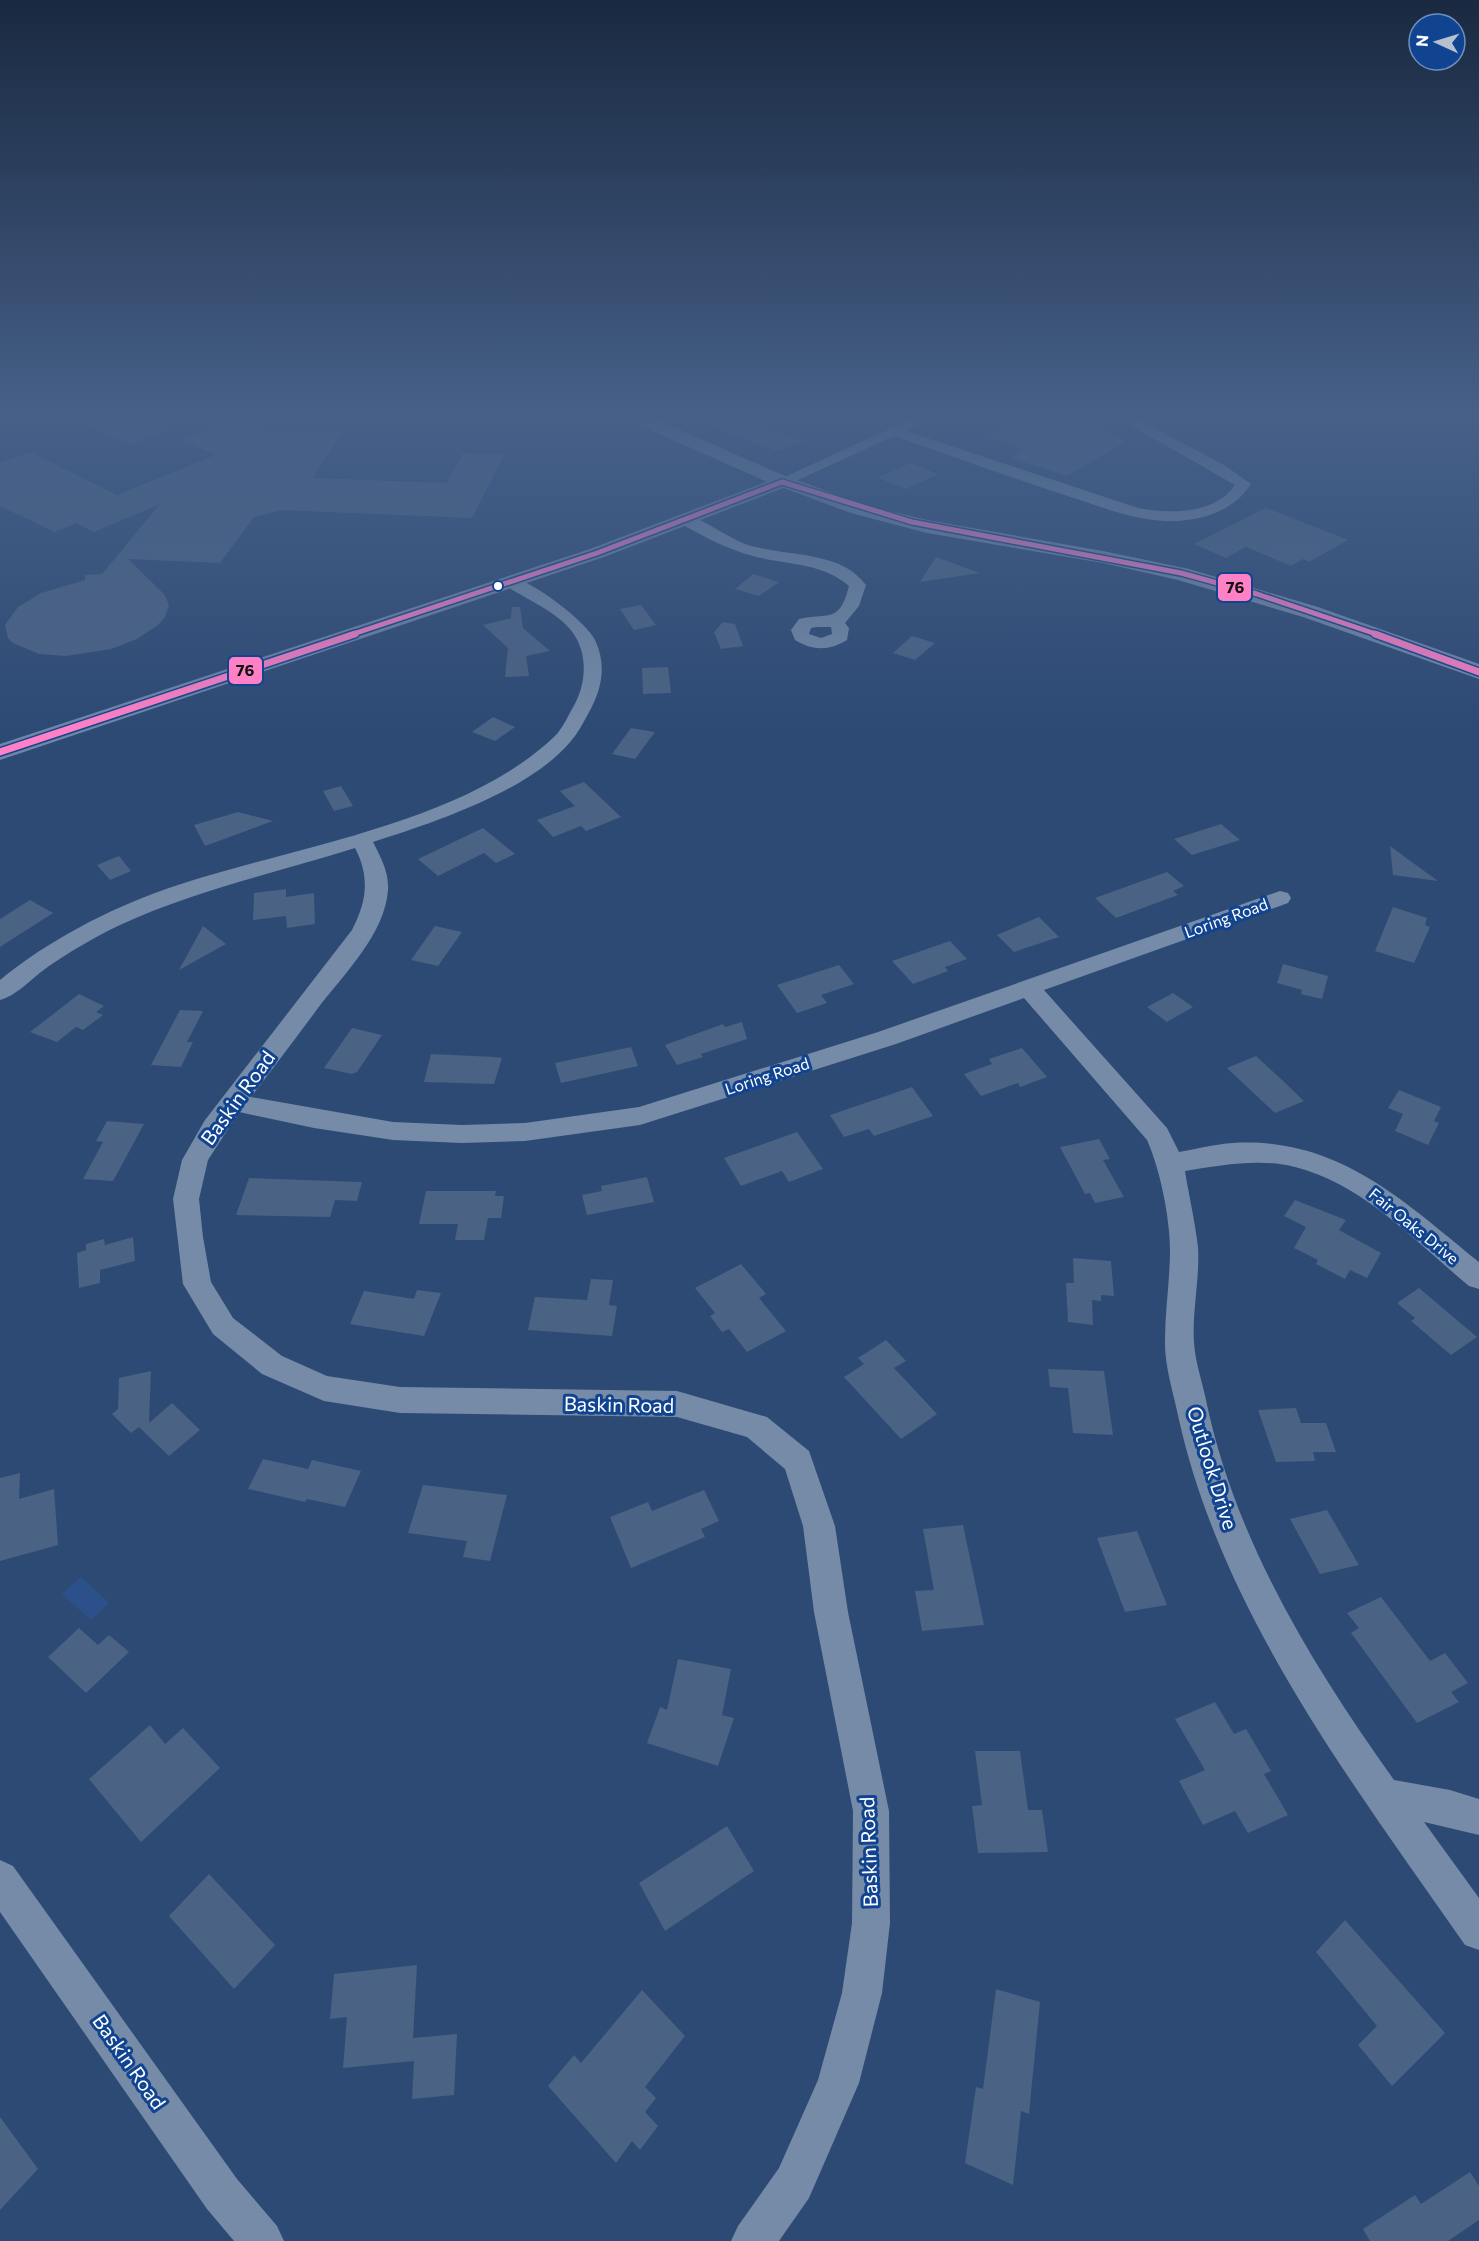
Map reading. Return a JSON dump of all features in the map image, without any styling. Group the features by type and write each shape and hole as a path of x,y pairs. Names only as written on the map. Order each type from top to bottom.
{"main road":[{"path":"0,752 512,582 686,520"},
{"path":"896,520 981,538 1138,564 1228,586 1339,622 1479,672"}],"street":[{"path":"686,520 746,550 810,562 849,575 858,585 856,596 835,621"},
{"path":"0,992 67,946 120,917 174,894 250,869 361,839 447,811 505,783 543,757 568,736 585,708 592,687 593,666 584,637 573,622 512,582"},
{"name":"Baskin Road","path":"361,839 375,869 376,901 366,927 214,1127 195,1160 186,1199 189,1237 198,1284 223,1326 272,1365 324,1388 400,1400 677,1404 756,1426 798,1461 819,1526 831,1612 871,1811 871,1923 862,1993 838,2084 794,2183 753,2241"},
{"name":"Loring Road","path":"234,1102 314,1119 393,1131 472,1134 574,1125 640,1116 887,1038 1280,898"},
{"name":"Outlook Drive","path":"1029,988 1158,1135 1171,1163 1184,1248 1179,1343 1196,1422 1217,1496 1242,1560 1265,1607 1354,1754 1479,1931"},
{"name":"Fair Oaks Drive","path":"1171,1163 1234,1153 1295,1157 1333,1170 1375,1193 1479,1278"},
{"path":"1383,1796 1450,1808 1479,1817"},
{"name":"Baskin Road","path":"0,1879 222,2194 262,2241"}],"water":[{"path":"81,1577 109,1603 91,1620 62,1594"}],"building":[{"path":"29,520 123,520 94,532 76,523 55,532"},
{"path":"147,520 252,520 220,563 128,559 164,594 169,605 165,617 158,625 137,639 111,649 66,656 39,654 13,643 8,638 5,625 18,607 41,593 85,580 85,575 102,574"},
{"path":"1243,520 1296,520 1348,540 1309,562 1303,559 1291,566 1246,547 1226,558 1194,544"},
{"path":"936,557 980,573 920,582"},
{"path":"753,574 779,582 759,596 735,589"},
{"path":"641,605 656,625 634,630 620,609"},
{"path":"512,607 520,607 523,628 550,651 526,656 529,676 505,677 508,648 483,625 511,618"},
{"path":"723,622 735,624 743,646 721,649 714,632"},
{"path":"912,636 935,643 915,660 893,653"},
{"path":"668,667 671,693 643,694 642,668"},
{"path":"493,717 515,727 495,741 472,732"},
{"path":"631,728 655,732 635,759 612,754"},
{"path":"584,782 621,817 586,831 581,826 553,837 537,820 575,806 560,791"},
{"path":"341,786 353,806 334,811 323,791"},
{"path":"238,812 273,821 205,846 194,825"},
{"path":"1221,824 1240,840 1192,855 1174,839"},
{"path":"483,828 515,854 496,863 484,853 438,876 418,859"},
{"path":"1390,846 1409,860 1438,881 1393,875"},
{"path":"119,856 131,871 110,880 97,865"},
{"path":"1167,872 1184,886 1173,891 1178,895 1116,918 1095,898"},
{"path":"286,889 286,897 314,893 315,924 287,928 286,916 253,920 254,893"},
{"path":"30,900 53,913 0,947 0,919"},
{"path":"1393,907 1427,918 1425,925 1430,927 1414,963 1375,951"},
{"path":"1039,917 1059,937 1014,952 997,935"},
{"path":"203,926 226,944 179,970"},
{"path":"435,926 462,932 438,966 411,960"},
{"path":"950,941 967,959 945,967 948,971 913,984 892,961"},
{"path":"1283,964 1328,976 1322,999 1301,994 1302,990 1277,983"},
{"path":"839,965 854,984 821,995 827,1003 797,1013 777,985"},
{"path":"1173,993 1193,1007 1167,1022 1147,1007"},
{"path":"79,994 104,1006 96,1012 103,1015 83,1030 76,1027 57,1042 30,1032"},
{"path":"180,1010 203,1011 187,1042 193,1042 181,1067 151,1065"},
{"path":"742,1022 747,1039 701,1054 703,1057 677,1065 665,1045 723,1024 725,1027"},
{"path":"352,1028 382,1035 357,1072 352,1074 324,1068"},
{"path":"631,1047 638,1066 561,1083 555,1063"},
{"path":"1022,1048 1047,1077 1020,1087 1018,1083 981,1096 964,1074 992,1064 989,1059"},
{"path":"431,1054 502,1058 494,1084 424,1082"},
{"path":"1256,1056 1304,1101 1275,1113 1227,1068"},
{"path":"912,1087 933,1116 874,1136 869,1129 844,1137 830,1115"},
{"path":"1399,1090 1441,1107 1434,1121 1439,1123 1428,1145 1395,1131 1403,1114 1388,1108"},
{"path":"107,1121 144,1124 113,1181 83,1179 103,1142 96,1141"},
{"path":"797,1132 823,1169 789,1182 782,1171 741,1186 724,1158"},
{"path":"1099,1139 1110,1159 1103,1160 1124,1197 1095,1203 1090,1193 1085,1194 1060,1147"},
{"path":"647,1177 654,1202 587,1215 582,1195 602,1191 601,1186"},
{"path":"249,1178 362,1182 357,1201 335,1200 330,1217 236,1215"},
{"path":"426,1191 496,1191 495,1196 504,1196 501,1218 488,1218 484,1240 455,1240 458,1224 419,1224"},
{"path":"1295,1200 1346,1220 1339,1230 1381,1253 1367,1278 1350,1270 1345,1279 1316,1264 1318,1260 1294,1248 1306,1227 1284,1216"},
{"path":"133,1237 135,1261 100,1270 100,1283 79,1288 77,1253 86,1250 86,1244 104,1239 105,1245"},
{"path":"1073,1258 1111,1261 1114,1296 1101,1295 1101,1301 1092,1300 1093,1325 1068,1322 1066,1283 1074,1283"},
{"path":"741,1264 766,1294 759,1298 786,1331 747,1352 729,1329 722,1332 710,1316 715,1313 695,1288"},
{"path":"591,1279 613,1280 609,1305 617,1306 612,1336 528,1330 535,1297 587,1300"},
{"path":"1419,1288 1477,1337 1451,1355 1411,1321 1415,1318 1397,1303"},
{"path":"417,1290 441,1293 424,1336 350,1324 364,1291 414,1299"},
{"path":"886,1340 906,1361 894,1368 937,1414 901,1439 844,1377 864,1364 858,1358"},
{"path":"1048,1369 1104,1371 1113,1435 1073,1433 1068,1388 1050,1387"},
{"path":"151,1371 149,1423 172,1403 200,1430 169,1456 139,1427 131,1433 112,1414 118,1409 119,1378"},
{"path":"1296,1408 1301,1423 1326,1423 1336,1452 1313,1452 1315,1461 1276,1462 1258,1410"},
{"path":"263,1459 308,1469 312,1460 361,1471 345,1507 307,1499 305,1502 248,1489"},
{"path":"20,1473 19,1499 54,1489 58,1545 0,1561 0,1478"},
{"path":"423,1485 507,1495 490,1561 463,1557 467,1541 408,1533"},
{"path":"704,1490 719,1521 701,1529 705,1537 631,1568 610,1517 648,1502 652,1511"},
{"path":"1327,1510 1359,1565 1320,1574 1290,1519"},
{"path":"963,1525 984,1625 922,1631 915,1591 934,1590 923,1529"},
{"path":"1137,1531 1167,1605 1125,1612 1097,1538"},
{"path":"1381,1597 1430,1661 1445,1653 1468,1683 1451,1692 1459,1702 1417,1723 1351,1633 1359,1628 1347,1613"},
{"path":"79,1628 98,1645 109,1635 129,1652 86,1693 48,1657"},
{"path":"678,1659 731,1669 722,1715 734,1718 718,1766 647,1743 660,1707 667,1710"},
{"path":"1215,1702 1234,1734 1246,1729 1271,1771 1264,1774 1288,1815 1248,1833 1235,1811 1203,1825 1179,1781 1205,1770 1175,1719"},
{"path":"150,1725 165,1744 183,1728 220,1768 141,1842 89,1779"},
{"path":"975,1751 1020,1751 1028,1810 1042,1810 1048,1852 978,1853 972,1806 982,1805"},
{"path":"727,1826 754,1871 665,1931 639,1883"},
{"path":"209,1874 275,1945 234,1989 169,1916"},
{"path":"1345,1920 1445,2033 1392,2086 1358,2045 1377,2026 1316,1952"},
{"path":"417,1965 413,2038 457,2034 454,2095 412,2099 414,2061 343,2068 347,2017 330,2019 334,1974"},
{"path":"996,1989 1040,2002 1029,2114 1021,2111 1013,2185 965,2163 976,2087 983,2089"},
{"path":"642,1990 685,2036 645,2087 656,2098 645,2112 658,2126 640,2150 632,2141 616,2163 548,2086 574,2055 581,2063"},
{"path":"0,2117 38,2169 0,2210"},
{"path":"1470,2172 1479,2186 1479,2220 1448,2241 1370,2241 1363,2229 1415,2195 1421,2204"}],"transit line":[{"name":"76","path":"0,752 597,553 684,520"},
{"name":"76","path":"903,520 1125,561 1219,583 1332,618 1479,672"}]}
